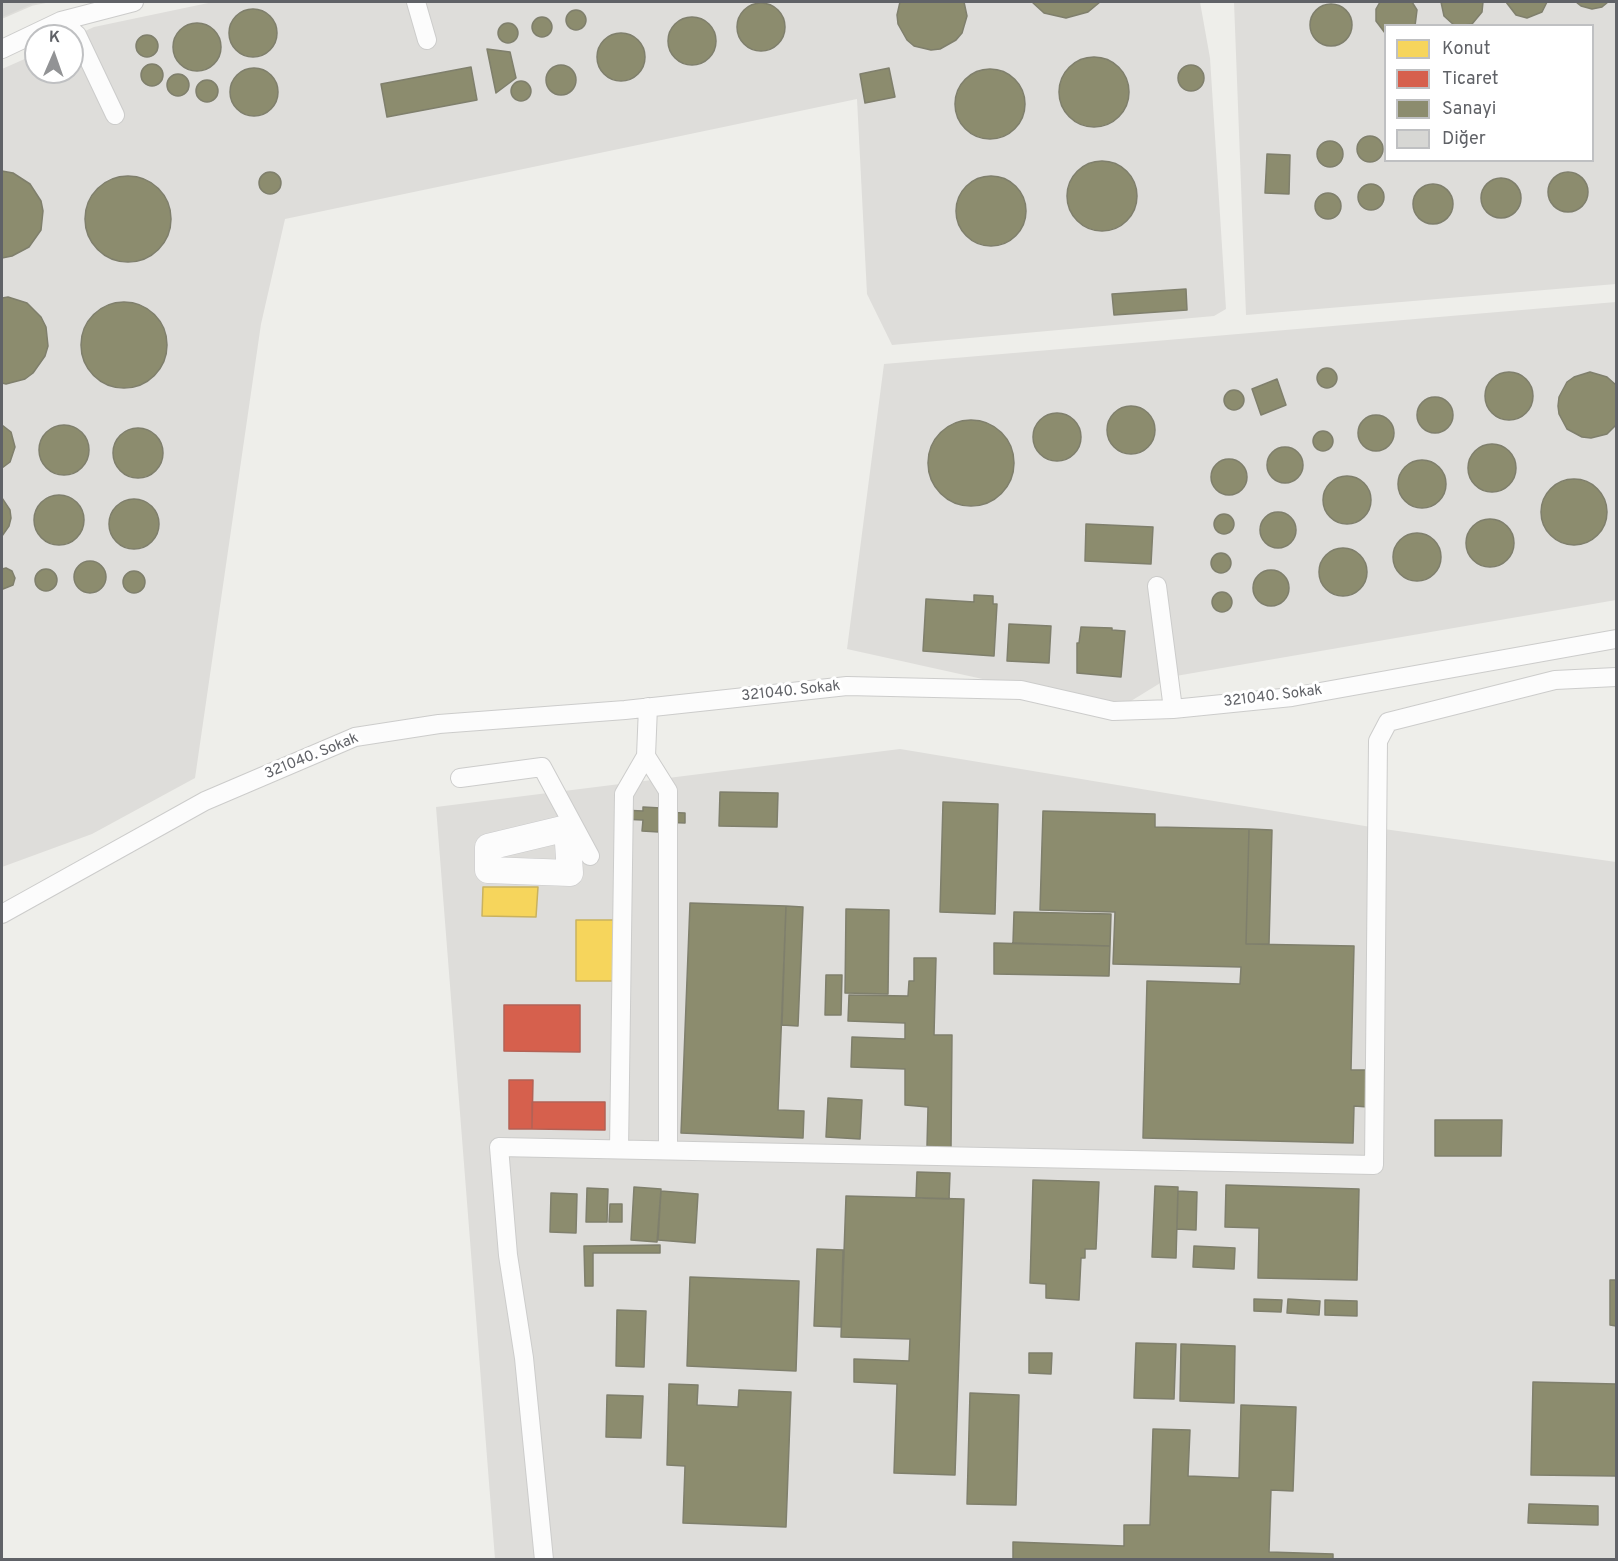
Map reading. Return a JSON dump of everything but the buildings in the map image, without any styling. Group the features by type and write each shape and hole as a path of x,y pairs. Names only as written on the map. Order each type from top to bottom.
{"street":[{"path":"2,49 61,21 134,2"},
{"path":"416,2 427,40"},
{"path":"61,21 77,35 115,115"},
{"path":"1157,586 1173,709"},
{"name":"321040. Sokak","path":"2,914 205,801 355,737 439,724 648,708 847,686 1021,690 1113,711 1173,709 1292,697 1617,639"},
{"path":"544,1560 524,1358 508,1255 499,1147 1374,1165 1378,741 1388,722 1555,680 1617,677"},
{"path":"619,1149 624,794 646,756 648,708"},
{"path":"646,756 668,792 668,1150"},
{"path":"460,778 542,767 580,856 623,856"}],"shaded area":[{"path":"213,2 1200,2 1210,58 1226,309 1214,316 892,345 867,294 857,99 285,219 261,324 195,778 92,834 2,867 2,69 24,59 24,84 84,84 84,32 94,27"},
{"path":"1234,2 1616,2 1616,284 1246,315"},
{"path":"1616,302 1616,600 1170,677 1118,709 847,649 884,364"},
{"path":"900,749 1377,828 1616,862 1616,1559 495,1559 436,807"}]}
